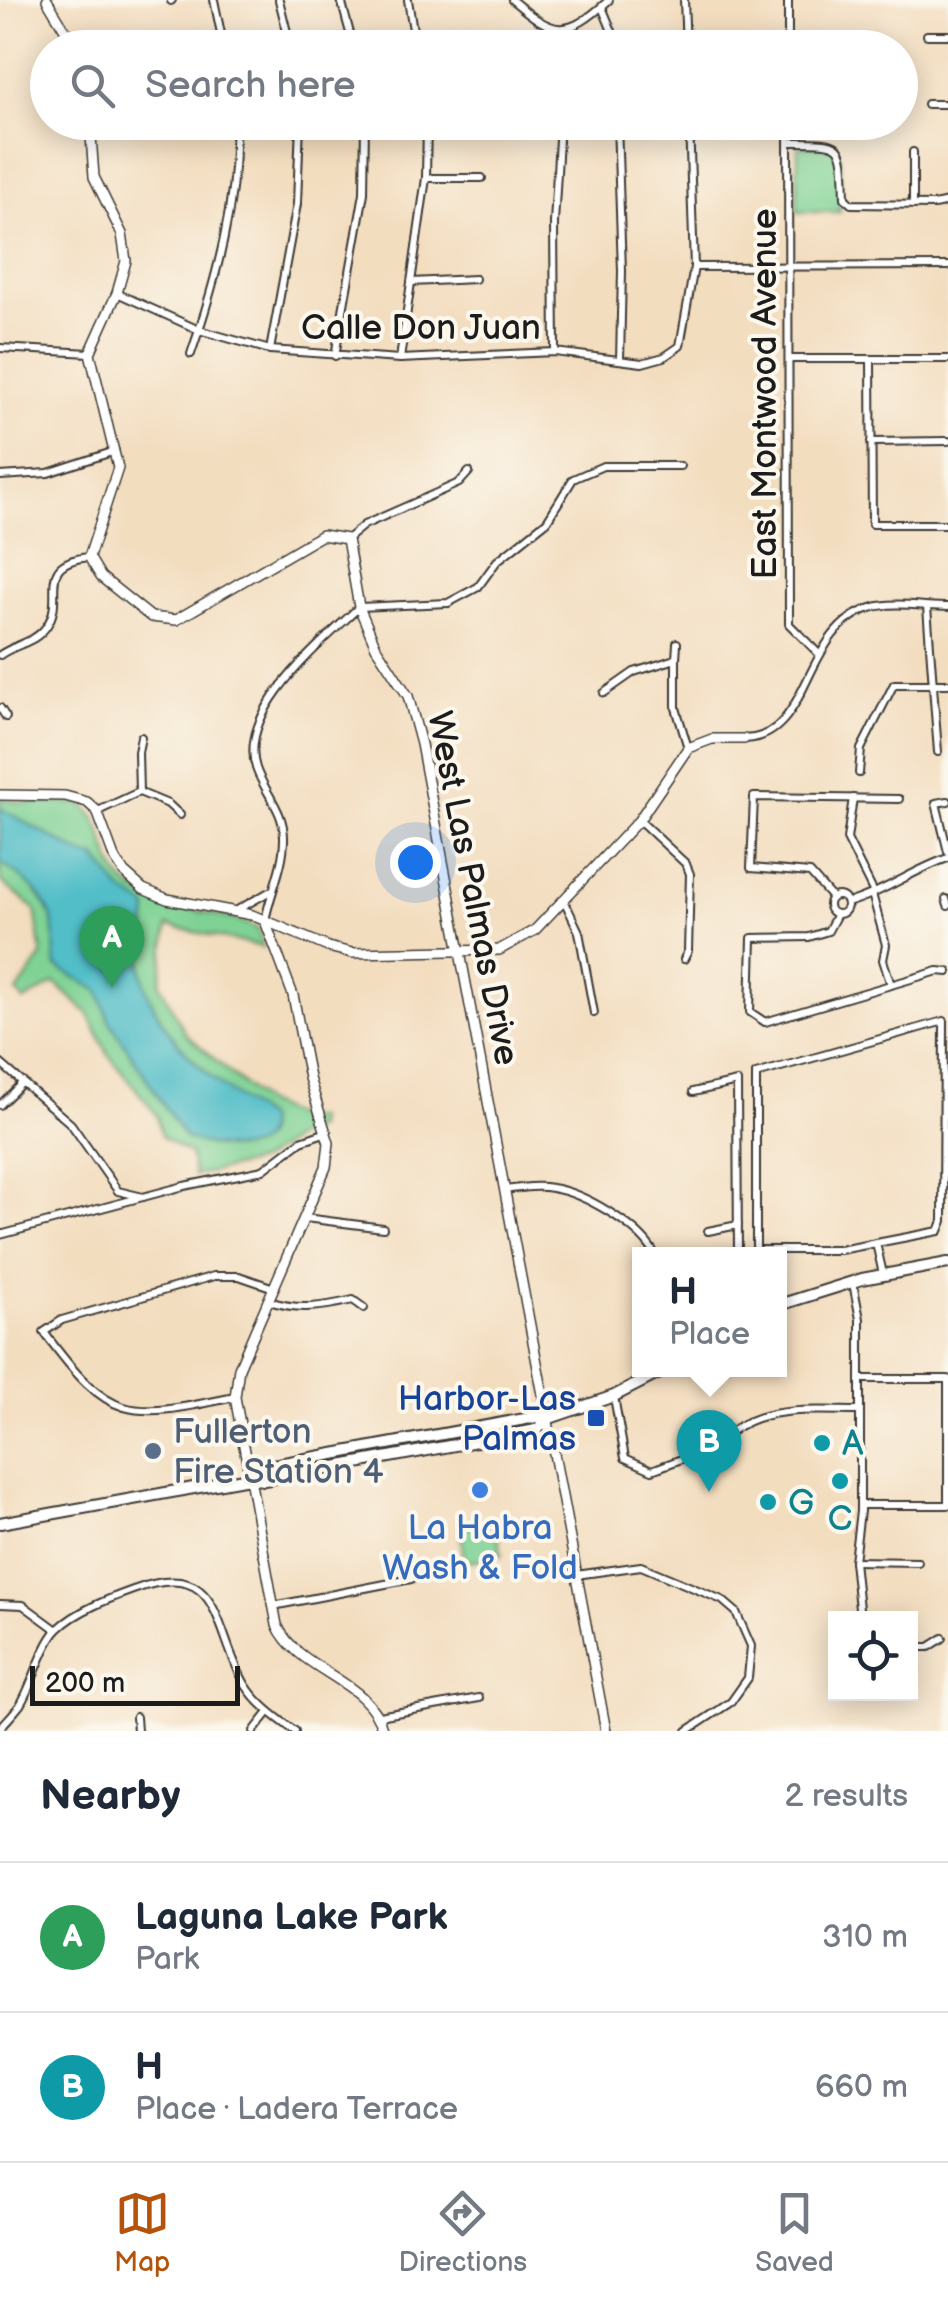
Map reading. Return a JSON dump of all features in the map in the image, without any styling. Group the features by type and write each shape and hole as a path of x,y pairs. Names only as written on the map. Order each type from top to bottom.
{"main road":[{"path":"787,1302 883,1274 948,1264"},
{"path":"0,1524 249,1478 262,1468 536,1417 546,1419 614,1396 651,1377"}],"street":[{"path":"47,0 65,30"},
{"path":"214,0 220,30"},
{"path":"280,0 287,30"},
{"path":"341,0 349,30"},
{"path":"408,0 413,30"},
{"path":"512,0 524,4 538,24 556,28 580,23 609,0"},
{"path":"684,0 685,30"},
{"path":"788,0 788,30"},
{"path":"602,7 612,30"},
{"path":"927,36 948,36"},
{"path":"926,104 948,104"},
{"path":"91,140 94,176 122,234 126,261 90,353 118,468 90,557 101,577 124,598 151,617 176,620 322,535 346,539 364,525 459,483 470,472"},
{"path":"191,354 220,254 236,166 235,140"},
{"path":"270,350 298,204 300,140"},
{"path":"335,356 364,194 365,140"},
{"path":"400,358 426,178 427,140"},
{"path":"555,352 554,223 559,140"},
{"path":"618,140 620,360"},
{"path":"690,140 694,267 948,266"},
{"path":"788,142 832,143 844,155 845,196 849,203 948,202"},
{"name":"East Montwood Avenue","path":"788,142 789,624 819,654"},
{"path":"913,152 914,205"},
{"path":"426,178 482,178"},
{"name":"Calle Don Juan","path":"116,293 199,330 270,350 400,358 555,352 642,363 664,357 680,346 694,267"},
{"path":"411,282 474,279"},
{"path":"0,348 90,353"},
{"path":"789,359 948,359"},
{"path":"870,359 872,524 948,524"},
{"path":"871,442 948,442"},
{"path":"0,476 48,473 115,451"},
{"path":"384,1731 379,1716 358,1693 286,1645 273,1606 235,1396 239,1368 328,1162 327,1132 309,1078 293,995 265,921 284,833 256,767 256,729 284,684 360,607 448,603 478,587 496,560 547,521 573,479 602,466 680,466"},
{"name":"West Las Palmas Drive","path":"346,539 360,607 376,647 408,696 421,744 606,1731"},
{"path":"0,655 44,631 51,620 54,578 60,566 72,559 90,557"},
{"path":"0,794 77,798 97,811 114,858 136,884 182,903 236,911 352,953 499,950 535,930 639,820 688,748 712,739 760,738 793,710 819,654 842,622 873,606 948,607"},
{"path":"927,607 938,752"},
{"path":"678,643 676,708 688,748"},
{"path":"604,693 634,672 676,660"},
{"path":"859,773 861,750 894,684 948,684"},
{"path":"0,708 6,718"},
{"path":"139,792 141,737"},
{"path":"97,811 139,792 168,804 180,815"},
{"path":"832,898 810,873 752,868 754,797 899,799"},
{"path":"853,798 847,839 873,894 891,985"},
{"path":"847,903 873,894 948,855 936,803 948,801"},
{"path":"639,820 686,864 690,874 688,951 684,959"},
{"path":"236,911 270,891"},
{"path":"832,898 842,896 847,903 845,912 836,914"},
{"path":"832,898 829,908 836,914"},
{"path":"564,900 579,932 594,1014"},
{"path":"836,914 828,931 809,937 752,938 750,1012 765,1022 938,971 948,972"},
{"path":"756,1247 756,1074 944,1021 942,1226 932,1233 840,1250 787,1250"},
{"path":"0,1063 72,1124 118,1191 144,1198"},
{"path":"0,1105 22,1082"},
{"path":"693,1092 738,1082 738,1247"},
{"path":"0,1235 263,1170 300,1141 327,1132"},
{"path":"504,1190 542,1186 574,1194 642,1234 650,1247"},
{"path":"305,1218 383,1228"},
{"path":"708,1232 738,1225"},
{"path":"876,1242 883,1274"},
{"path":"235,1396 162,1412 133,1411 103,1398 70,1368 44,1332 62,1320 220,1275 247,1278 274,1288"},
{"path":"852,1282 860,1319 860,1505 854,1560 859,1611"},
{"path":"269,1301 289,1308 318,1308 353,1300 364,1308"},
{"path":"860,1379 948,1379 948,1505 860,1505"},
{"path":"614,1396 625,1458 652,1470 695,1454"},
{"path":"710,1456 716,1445 733,1432 769,1413 860,1411"},
{"path":"854,1560 918,1562"},
{"path":"576,1575 641,1566 718,1598 736,1612 752,1650 748,1678 730,1702 687,1731"},
{"path":"0,1728 19,1705 57,1630 102,1601 173,1579 193,1585 216,1609 247,1687 269,1712 295,1731"},
{"path":"273,1606 411,1579"},
{"path":"0,1604 22,1605 57,1630"},
{"path":"918,1646 931,1646 943,1638"},
{"path":"379,1716 480,1698"},
{"path":"254,1731 269,1712"},
{"path":"136,1717 137,1731"}],"green space":[{"path":"798,146 832,146 840,158 840,212 797,212"},
{"path":"0,798 80,803 96,820 118,874 139,893 258,929 263,947 168,926 160,984 185,1033 264,1103 294,1116 317,1119 316,1128 261,1161 194,1176 190,1154 161,1136 157,1115 108,1054 88,1013 55,983 24,1001 17,992 42,956 35,909 0,881"},
{"path":"493,1521 502,1555 464,1562 460,1527"}],"water":[{"path":"0,808 84,855 96,857 121,890 148,908 141,963 148,994 189,1056 266,1118 266,1133 260,1142 237,1149 185,1138 109,1020 99,991 56,966 54,929 46,906 25,881 0,863"}],"place":[{"name":"Laguna Lake Park","path":"112,988"},
{"name":"Harbor-Las Palmas","path":"596,1418"},
{"name":"A","path":"822,1443"},
{"name":"Fullerton Fire Station 4","path":"153,1451"},
{"name":"C","path":"840,1481"},
{"name":"La Habra Wash & Fold","path":"480,1490"},
{"name":"H","path":"709,1492"},
{"name":"G","path":"768,1502"}]}
